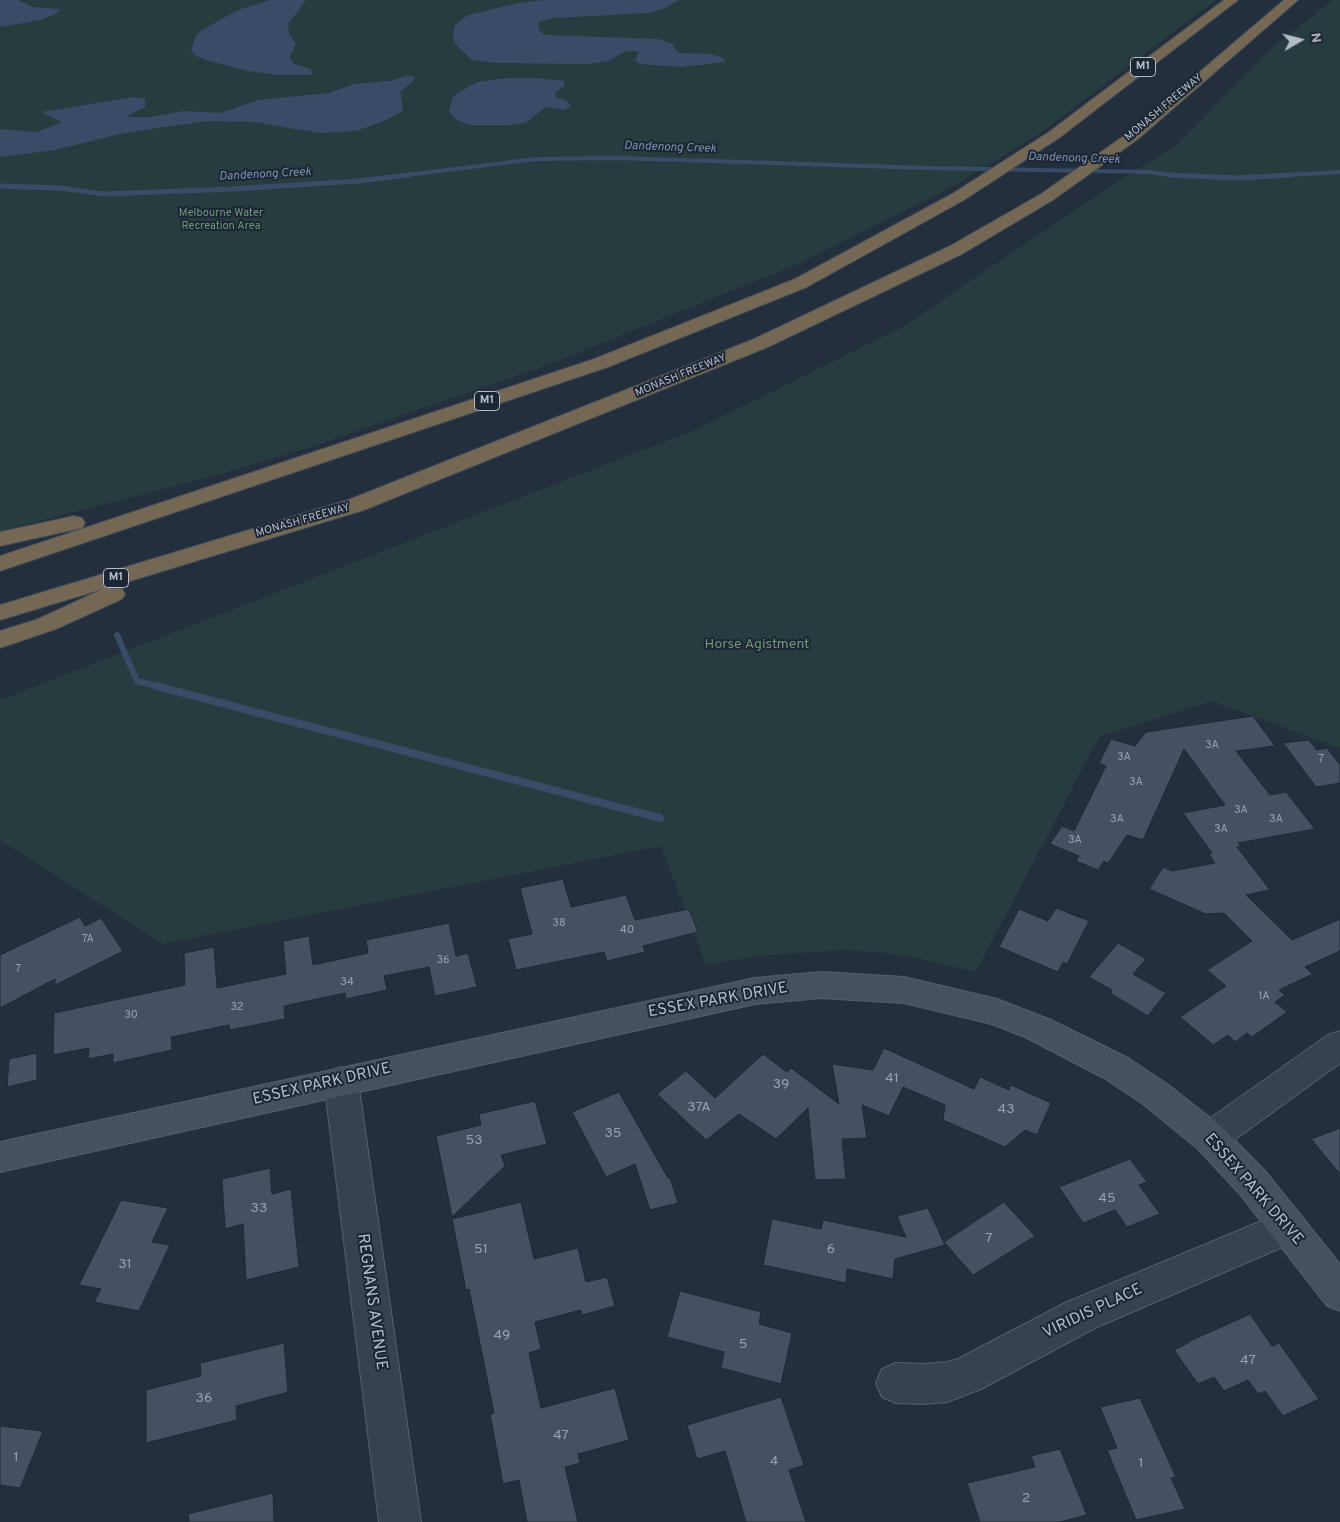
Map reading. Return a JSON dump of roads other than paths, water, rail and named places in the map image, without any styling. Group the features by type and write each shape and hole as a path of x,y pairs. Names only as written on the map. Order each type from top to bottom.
{"highway":[{"name":"M1","path":"0,564 601,363 801,283 958,196 1054,135 1232,0"},
{"name":"MONASH FREEWAY","path":"0,613 356,505 762,343 863,296 956,250 1047,197 1133,136 1292,0"},
{"path":"0,539 208,494"},
{"path":"0,640 47,624 231,542"}],"street":[{"name":"ESSEX PARK DRIVE","path":"0,1157 754,991 821,985 904,990 997,1012 1039,1029 1116,1068 1163,1099 1210,1138 1252,1182 1340,1293"},
{"path":"1210,1138 1340,1045"},
{"name":"REGNANS AVENUE","path":"341,1081 400,1522"},
{"name":"VIRIDIS PLACE","path":"896,1384 946,1382 967,1376 1080,1315 1288,1226"}],"water":[{"path":"0,0 18,0 33,7 61,9 56,14 41,20 0,27"},
{"path":"270,0 306,0 288,24 289,34 296,44 289,57 294,64 311,69 312,75 277,75 248,71 206,60 196,56 191,50 196,36 202,30 238,10"},
{"path":"544,0 679,0 663,9 649,13 553,18 538,22 540,32 547,35 658,39 673,44 675,50 680,53 710,54 722,57 726,62 682,67 640,64 635,60 639,52 634,51 624,52 609,61 588,64 497,63 472,60 455,44 453,33 455,25 468,15 518,3"},
{"path":"412,76 415,79 400,92 403,108 401,112 384,121 356,131 319,133 253,122 206,121 124,133 55,150 0,157 0,129 36,132 60,123 60,121 41,112 134,97 145,99 145,107 126,117 152,117 183,111 220,113 258,100 329,93 354,84 389,81"},
{"path":"508,78 564,81 564,86 555,93 556,97 568,102 571,106 564,110 546,107 525,123 511,125 469,125 455,119 449,111 453,97 468,87 478,82"}],"waterway":[{"name":"Dandenong Creek","path":"399,176 536,159 619,158 928,168 1149,172 1172,175"},
{"name":"Dandenong Creek","path":"1269,176 1340,172"},
{"name":"Dandenong Creek","path":"0,186 60,188 104,194 232,189 359,181 409,175"},
{"name":"Dandenong Creek","path":"1172,175 1236,178 1291,175"},
{"name":"Dandenong Creek","path":"1172,175 1178,176"},
{"path":"117,635 137,681 161,687"},
{"path":"156,686 660,818"}],"park label":[{"name":"Melbourne Water Recreation Area","path":"221,220"},
{"name":"Horse Agistment","path":"757,645"}]}
